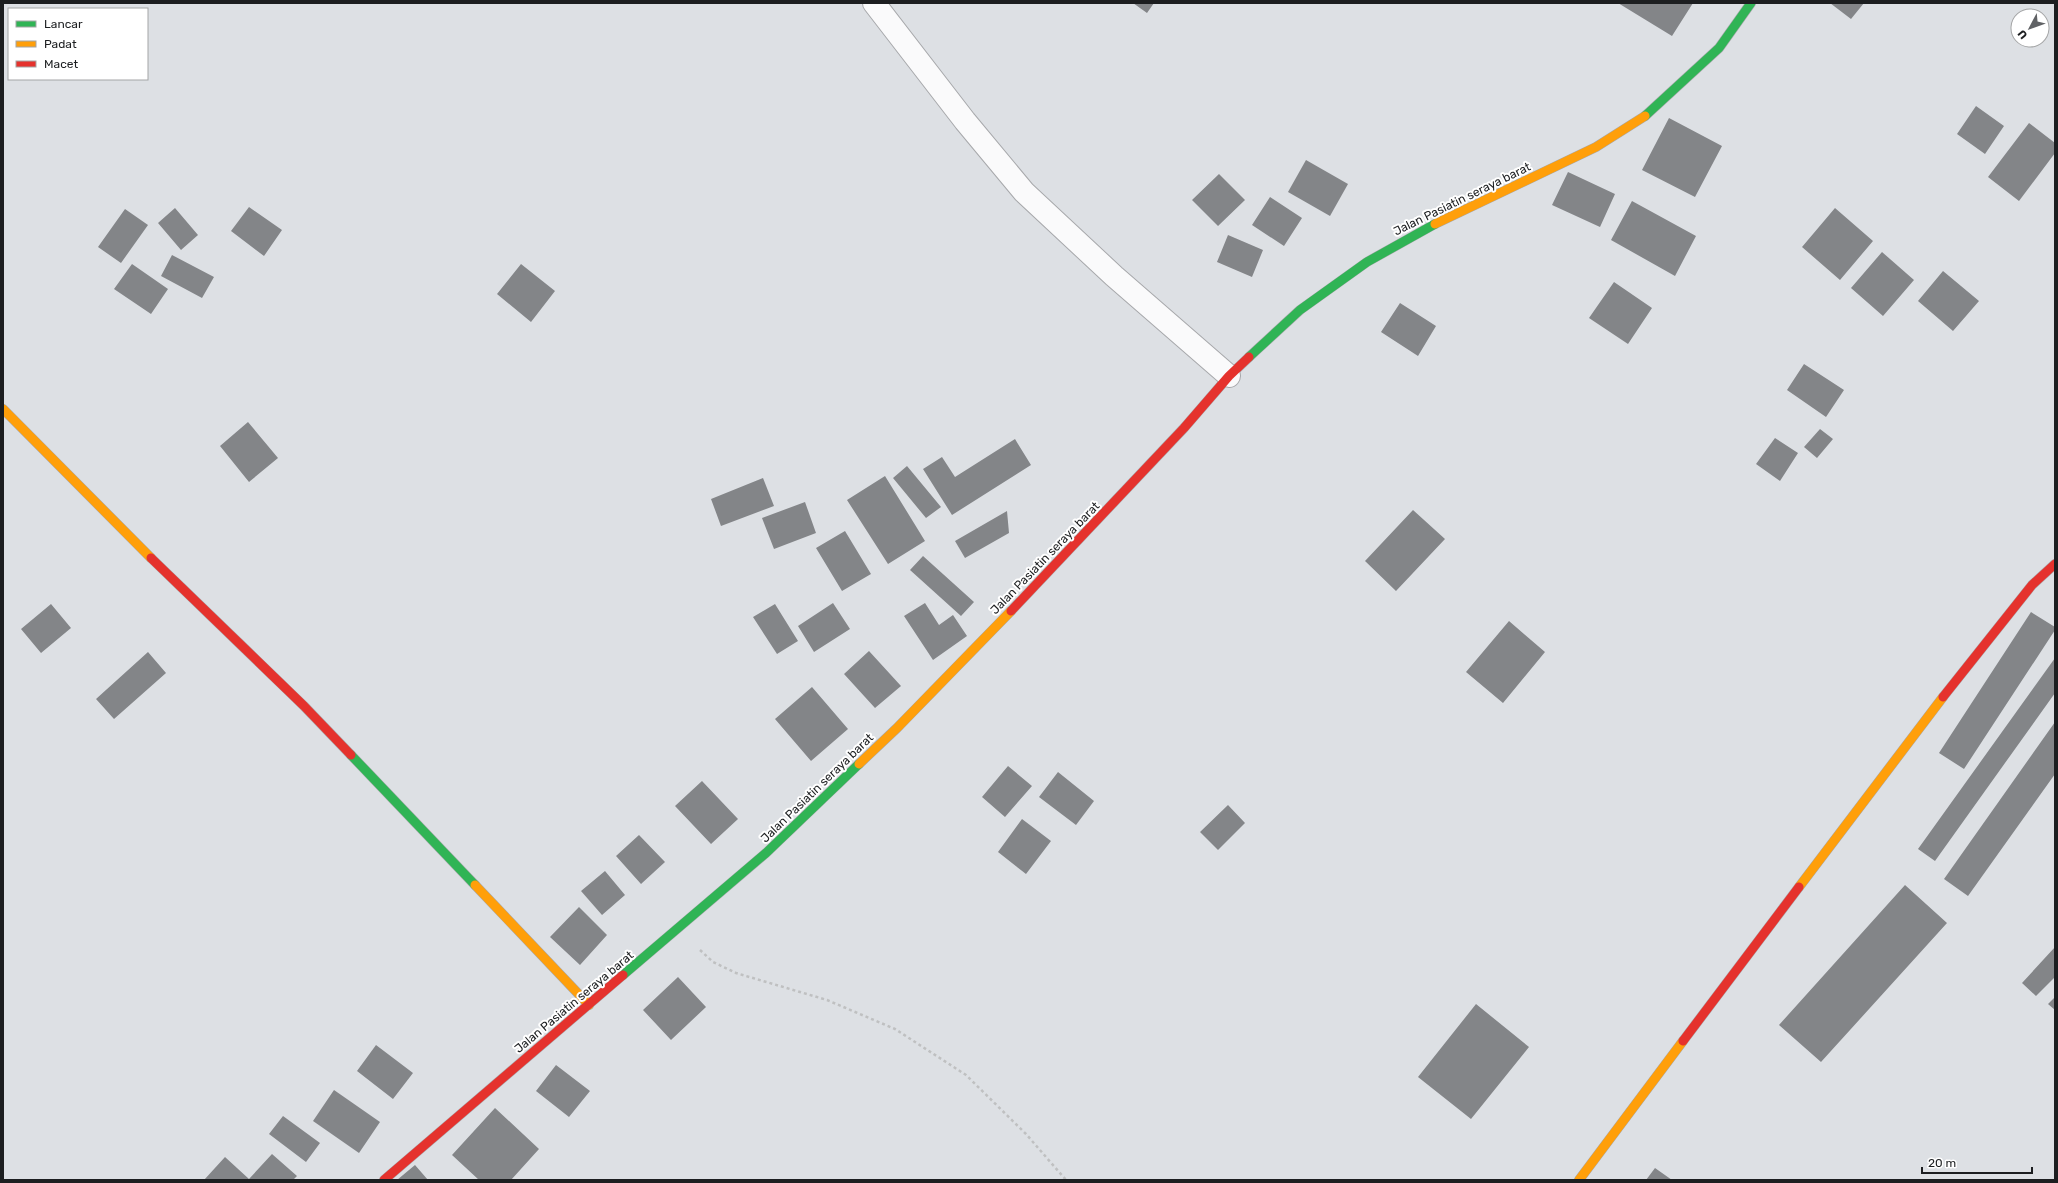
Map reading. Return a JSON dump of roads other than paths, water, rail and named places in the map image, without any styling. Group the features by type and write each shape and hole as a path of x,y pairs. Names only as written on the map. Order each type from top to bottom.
{"street":[{"path":"874,3 965,121 1024,192 1114,276 1228,376"},
{"name":"Jalan Pasiatin seraya barat","path":"384,1180 766,853 897,728 1115,503 1184,428 1228,376 1300,310 1367,262 1428,227 1596,148 1645,116 1685,81 1719,48 1751,3"},
{"path":"3,409 94,502 304,706 589,1005"},
{"path":"1579,1180 1896,757 2032,585 2055,564"}]}
